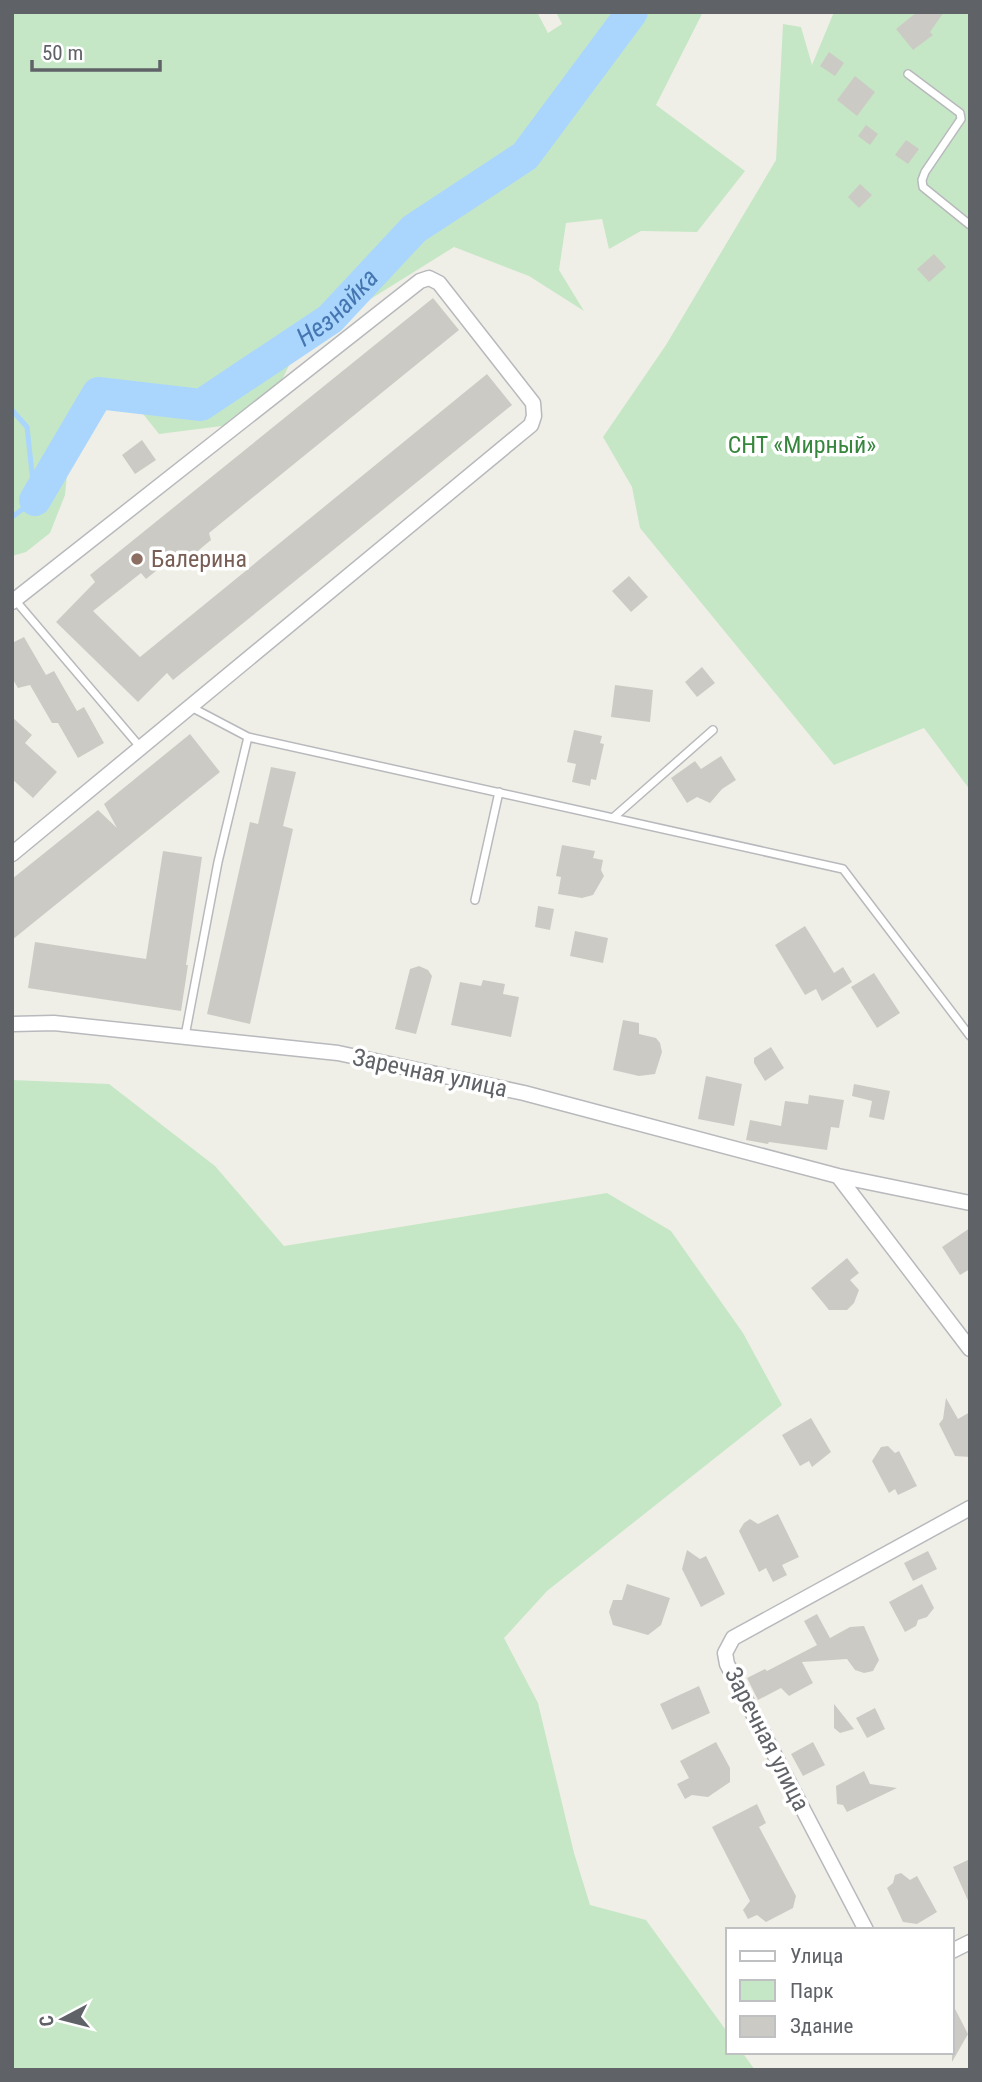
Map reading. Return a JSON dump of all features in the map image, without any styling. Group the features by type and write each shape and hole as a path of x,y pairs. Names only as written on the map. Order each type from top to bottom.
{"street":[{"path":"12,854 531,425 534,416 533,403 439,282 429,278 420,281 14,601"},
{"name":"Заречная улица","path":"12,1024 54,1023 338,1053 485,1084 838,1176 970,1203"},
{"path":"838,1176 970,1349"},
{"name":"Заречная улица","path":"865,1928 727,1664 725,1653 733,1638 970,1508"},
{"path":"954,1950 970,1942"}],"lane":[{"path":"908,74 960,113 961,120 922,180 923,187 970,225"},
{"path":"14,601 141,748"},
{"path":"191,707 248,737 843,869 970,1036"},
{"path":"614,817 713,730"},
{"path":"185,1036 218,862 248,737"},
{"path":"475,900 499,792"}],"green space":[{"path":"12,12 537,12 548,33 562,24 556,12 703,12 656,105 745,171 697,232 641,231 609,249 602,219 566,223 559,270 584,311 529,276 454,247 300,343 276,392 230,425 159,434 120,385 69,456 65,495 50,533 26,552 12,556"},
{"name":"СНТ «Мирный»","path":"834,12 970,12 970,790 924,728 834,765 640,528 632,487 603,437 666,345 776,160 783,24 801,27 812,65"},
{"path":"12,1080 109,1084 215,1166 284,1246 607,1193 671,1231 743,1333 782,1405 547,1591 504,1638 538,1703 574,1853 590,1905 646,1920 726,2030 726,2054 743,2054 755,2070 12,2070"}],"building":[{"path":"917,12 944,12 930,32 933,35 913,50 896,29"},
{"path":"829,52 844,63 835,76 820,66"},
{"path":"855,76 875,92 857,116 837,100"},
{"path":"866,125 878,134 870,145 858,136"},
{"path":"906,140 919,149 908,164 895,155"},
{"path":"860,184 872,195 859,208 848,197"},
{"path":"934,254 946,267 929,282 917,269"},
{"path":"433,298 459,330 209,533 211,540 181,565 172,558 146,579 141,573 93,611 140,657 487,374 512,405 173,680 167,673 138,702 56,622 95,582 90,575"},
{"path":"142,440 156,460 135,474 122,455"},
{"path":"629,576 648,597 631,612 612,591"},
{"path":"24,637 46,675 54,671 77,711 84,707 104,743 78,758 58,723 52,723 30,685 18,688 12,678 12,643"},
{"path":"702,667 715,683 697,697 685,682"},
{"path":"615,685 653,690 650,722 611,717"},
{"path":"12,717 32,735 25,743 57,772 33,798 12,779"},
{"path":"574,730 602,736 600,743 604,744 596,780 591,779 590,786 572,782 576,764 567,762"},
{"path":"190,734 220,772 12,940 12,879 98,810 117,828 104,804"},
{"path":"721,756 736,780 722,789 710,803 697,797 687,803 671,778 695,761 701,769"},
{"path":"271,767 296,772 283,826 293,829 250,1024 207,1014 250,822 258,824"},
{"path":"562,845 595,851 593,858 603,860 601,870 604,876 593,895 582,898 558,894 561,877 556,876"},
{"path":"163,851 202,857 181,1011 28,988 35,942 146,959"},
{"path":"538,906 554,909 550,930 535,927"},
{"path":"805,926 834,973 843,967 852,982 822,1001 816,989 805,995 775,945"},
{"path":"575,931 608,938 603,963 570,956"},
{"path":"419,966 428,970 432,976 416,1034 395,1029 410,969"},
{"path":"874,973 900,1013 877,1028 851,987"},
{"path":"483,980 505,984 503,994 519,997 511,1037 451,1025 460,982 481,986"},
{"path":"623,1020 639,1023 639,1034 656,1038 660,1043 662,1052 655,1074 639,1076 613,1070"},
{"path":"771,1047 784,1068 765,1081 754,1063 754,1058"},
{"path":"706,1076 742,1084 734,1126 698,1119"},
{"path":"854,1084 890,1091 884,1120 869,1117 872,1101 852,1096"},
{"path":"809,1095 844,1100 839,1128 831,1127 827,1150 746,1140 750,1120 781,1126 785,1101 808,1104"},
{"path":"970,1228 970,1269 960,1275 942,1247"},
{"path":"847,1258 859,1273 850,1280 859,1290 854,1303 847,1310 829,1310 811,1288"},
{"path":"946,1398 958,1419 970,1412 970,1457 955,1456 939,1424 943,1419"},
{"path":"811,1418 831,1452 812,1467 809,1461 800,1466 782,1435"},
{"path":"888,1446 895,1453 899,1451 917,1486 898,1495 895,1489 889,1493 872,1461 881,1447"},
{"path":"778,1514 799,1557 782,1565 787,1575 773,1582 766,1568 759,1572 739,1531 750,1519 758,1524"},
{"path":"687,1550 700,1559 706,1556 725,1594 701,1607 682,1569"},
{"path":"928,1551 937,1569 913,1581 904,1563"},
{"path":"627,1584 670,1598 661,1625 648,1635 613,1625 609,1612 613,1600 622,1600"},
{"path":"922,1584 934,1608 927,1617 918,1620 916,1626 905,1632 889,1602"},
{"path":"817,1614 830,1638 850,1627 864,1626 879,1660 873,1671 864,1673 855,1670 847,1659 802,1662 813,1683 789,1696 781,1688 758,1700 747,1678 765,1669 767,1671 817,1645 804,1621"},
{"path":"699,1686 710,1713 672,1730 660,1704"},
{"path":"834,1704 854,1729 840,1733 834,1728"},
{"path":"875,1708 885,1729 867,1738 856,1718"},
{"path":"716,1742 730,1768 730,1782 708,1797 692,1795 685,1799 677,1784 689,1778 680,1761"},
{"path":"813,1742 825,1765 803,1776 791,1754"},
{"path":"864,1771 870,1784 897,1788 847,1812 843,1805 837,1804 836,1786"},
{"path":"757,1804 766,1823 759,1827 796,1896 793,1908 766,1922 757,1915 748,1919 743,1910 750,1901 712,1827"},
{"path":"970,1859 970,1905 953,1867"},
{"path":"901,1873 910,1880 917,1876 937,1912 917,1924 903,1922 887,1888 893,1883 895,1875"},
{"path":"954,2007 968,2034 952,2062 954,2054"}],"waterway":[{"name":"Незнайка","path":"35,500 98,393 201,405 330,319 414,229 525,156 632,12"},
{"path":"12,410 27,427 35,500 12,517"}],"place":[{"name":"Балерина","path":"137,559"}]}
